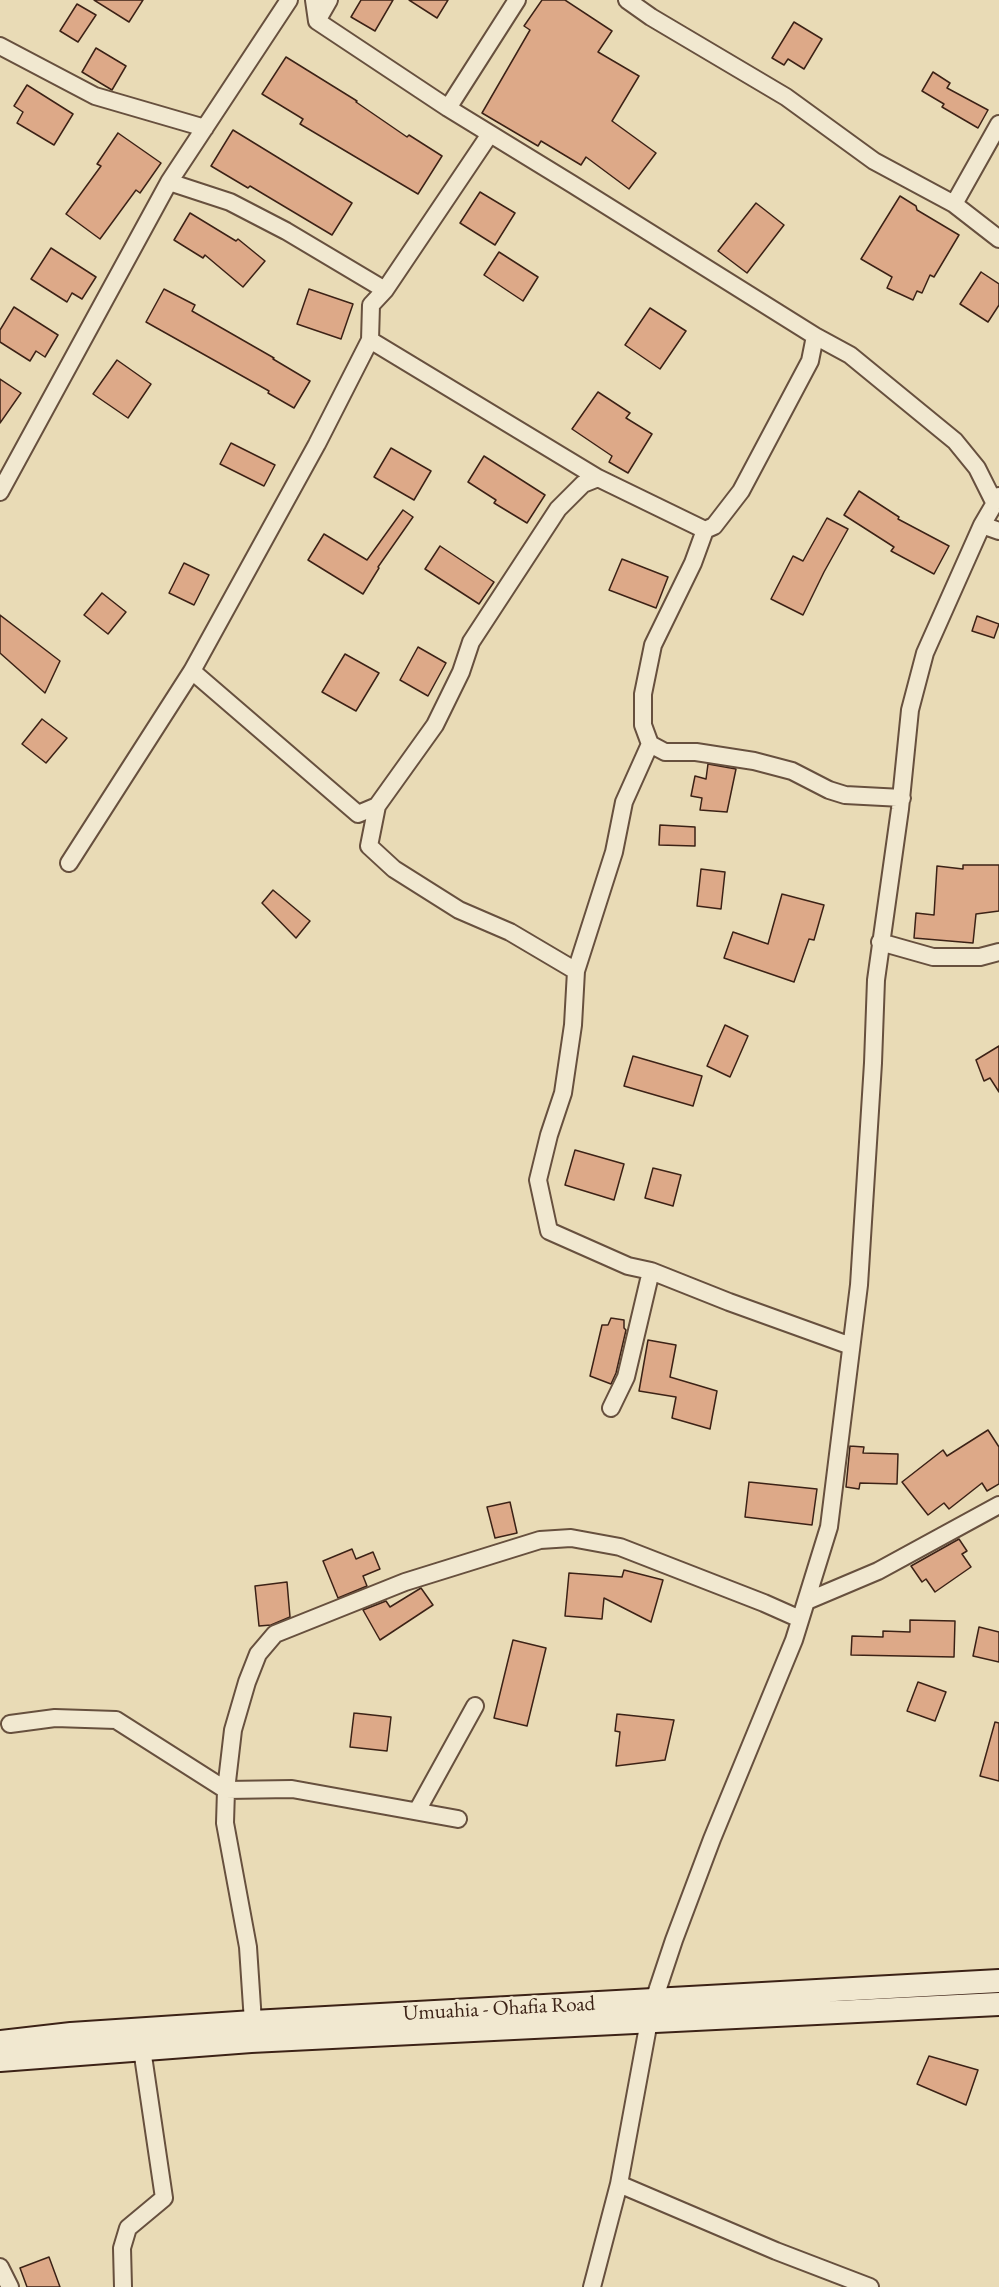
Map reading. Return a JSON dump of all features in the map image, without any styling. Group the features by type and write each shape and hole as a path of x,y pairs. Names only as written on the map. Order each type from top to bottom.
{"main road":[{"name":"Umuahia - Ohafia Road","path":"0,2060 652,2011 999,1981"},
{"name":"Umuahia - Ohafia Road","path":"0,2042 71,2034 253,2022 999,2004"}],"street":[{"path":"0,492 169,182 290,0"},
{"path":"314,0 317,21 447,108 815,336 850,355 955,441 997,499 982,525 925,653 910,710 902,798 876,980 859,1285 829,1527 794,1640 712,1839 674,1940 652,2011 619,2184 592,2287"},
{"path":"317,21 329,0"},
{"path":"447,108 517,0"},
{"path":"627,0 651,17 786,97 874,160 954,204 999,239"},
{"path":"0,46 95,96 205,128"},
{"path":"954,204 999,124"},
{"path":"69,863 192,671 317,444 370,340 371,305 386,290 490,134"},
{"path":"169,182 230,202 286,231 386,290"},
{"path":"815,336 810,361 741,491 714,526 705,530 688,574 653,645 643,694 643,725 650,744 665,752 696,752 723,756 792,771 829,790 845,795 902,798"},
{"path":"370,340 598,478 705,530"},
{"path":"576,971 510,932 459,910 394,869 369,846 377,806 435,725 461,672 471,642 558,509 583,484 598,478"},
{"path":"982,525 999,531"},
{"path":"192,671 358,814 377,806"},
{"path":"650,744 624,802 614,852 576,971 573,1025 563,1093 549,1135 538,1180 549,1231 628,1266 651,1271 851,1346"},
{"path":"880,942 933,957 980,957 999,952"},
{"path":"611,1408 626,1377 651,1271"},
{"path":"807,1601 878,1571 999,1505"},
{"path":"253,2022 248,1947 225,1823 226,1790 233,1730 248,1682 258,1654 275,1634 405,1582 540,1540 571,1538 620,1547 800,1619"},
{"path":"417,1811 475,1706"},
{"path":"10,1724 55,1718 116,1720 226,1790 292,1789 458,1819"},
{"path":"123,2287 122,2248 128,2228 165,2198 142,2049"},
{"path":"619,2184 776,2251 870,2287"},
{"path":"0,2267 10,2287"}],"building":[{"path":"94,0 143,0 129,22"},
{"path":"361,0 393,0 375,31 351,17"},
{"path":"409,0 448,0 437,18"},
{"path":"542,0 565,0 612,31 598,52 639,76 612,121 656,153 629,189 586,157 581,165 541,141 538,146 482,113 530,30 524,26"},
{"path":"77,4 96,15 78,42 60,31"},
{"path":"794,22 822,39 804,69 788,59 784,65 772,58"},
{"path":"96,48 126,66 112,90 82,72"},
{"path":"286,57 357,101 407,137 409,135 442,156 418,194 300,124 303,119 262,94"},
{"path":"933,72 950,83 947,88 988,110 978,128 942,107 944,104 922,91"},
{"path":"27,85 73,114 54,145 17,123 23,112 14,106"},
{"path":"233,130 352,203 332,235 250,186 248,188 211,166"},
{"path":"118,133 161,163 140,193 136,190 100,239 66,214 101,166 97,164"},
{"path":"480,192 515,213 495,245 460,223"},
{"path":"900,196 916,206 917,210 959,235 934,277 930,275 922,293 917,291 913,300 887,288 892,277 861,259"},
{"path":"756,203 784,225 747,273 718,251"},
{"path":"190,213 236,241 238,239 265,261 243,287 205,255 203,258 174,240"},
{"path":"51,248 96,277 82,299 72,293 67,302 31,279"},
{"path":"499,252 538,277 523,301 484,275"},
{"path":"981,272 999,284 999,305 988,322 960,304"},
{"path":"164,289 195,305 192,311 310,381 294,408 268,393 269,391 146,322"},
{"path":"309,289 353,304 341,339 297,324"},
{"path":"14,307 58,335 45,357 36,351 30,361 0,342 0,330"},
{"path":"650,308 686,331 660,369 625,345"},
{"path":"117,360 151,384 128,418 93,394"},
{"path":"0,379 21,393 0,423"},
{"path":"598,392 630,413 626,418 652,434 628,473 609,462 612,456 572,429"},
{"path":"231,443 275,465 264,486 220,464"},
{"path":"391,448 431,471 414,500 374,477"},
{"path":"484,456 545,495 527,523 494,503 496,500 468,482"},
{"path":"859,491 899,517 898,519 949,546 934,574 891,551 894,547 844,515"},
{"path":"403,510 413,517 378,567 363,594 308,560 324,534 367,560"},
{"path":"827,518 848,529 803,615 771,599 793,556 803,561"},
{"path":"440,546 494,582 479,604 425,569"},
{"path":"622,559 668,577 656,608 609,590"},
{"path":"184,563 209,575 194,605 169,593"},
{"path":"102,593 126,612 108,634 84,615"},
{"path":"0,615 60,661 45,693 0,653"},
{"path":"977,616 999,624 994,638 972,631"},
{"path":"418,647 446,663 428,696 400,680"},
{"path":"345,654 379,673 356,711 322,692"},
{"path":"42,719 67,738 46,763 22,744"},
{"path":"708,764 736,769 727,812 700,810 702,798 691,796 695,776 706,779"},
{"path":"660,825 695,827 695,846 659,845"},
{"path":"963,865 999,865 999,911 976,914 973,943 914,938 916,913 934,915 937,866 963,869"},
{"path":"701,869 725,872 721,909 697,906"},
{"path":"273,890 310,921 296,938 262,903"},
{"path":"782,894 824,905 814,940 809,939 794,982 724,958 733,932 768,944"},
{"path":"725,1025 748,1036 730,1077 707,1066"},
{"path":"999,1046 999,1092 990,1078 984,1081 976,1060"},
{"path":"633,1056 702,1076 693,1106 624,1086"},
{"path":"575,1150 624,1164 614,1200 565,1185"},
{"path":"653,1168 681,1175 673,1206 645,1198"},
{"path":"611,1318 624,1320 626,1330 616,1373 611,1384 590,1376 602,1325 608,1325"},
{"path":"648,1340 676,1345 670,1377 717,1391 710,1429 672,1418 676,1397 639,1391"},
{"path":"988,1430 999,1447 999,1484 987,1491 982,1483 949,1509 944,1503 928,1515 902,1482 943,1450 947,1456"},
{"path":"850,1446 864,1447 863,1453 898,1454 897,1484 860,1483 859,1489 846,1487"},
{"path":"749,1482 817,1489 812,1525 745,1517"},
{"path":"510,1502 517,1533 495,1538 487,1507"},
{"path":"959,1539 967,1551 962,1554 971,1567 935,1592 926,1579 922,1582 911,1566"},
{"path":"352,1549 356,1559 373,1552 380,1569 363,1576 367,1586 338,1598 323,1561"},
{"path":"624,1570 663,1580 651,1622 604,1598 602,1619 565,1616 569,1573 622,1577"},
{"path":"287,1582 290,1617 271,1625 259,1626 255,1586"},
{"path":"421,1588 433,1605 380,1640 363,1610 386,1601 390,1607"},
{"path":"910,1620 955,1621 954,1657 851,1655 852,1636 883,1637 883,1631 910,1632"},
{"path":"979,1627 999,1632 999,1662 973,1656"},
{"path":"513,1640 546,1648 527,1726 494,1718"},
{"path":"918,1682 946,1692 935,1721 907,1711"},
{"path":"354,1713 391,1717 387,1751 350,1747"},
{"path":"617,1714 674,1720 665,1760 616,1766 620,1732 615,1731"},
{"path":"995,1722 999,1723 999,1781 980,1776"},
{"path":"929,2056 978,2070 966,2105 917,2084"},
{"path":"49,2257 60,2287 27,2287 20,2268"}]}
